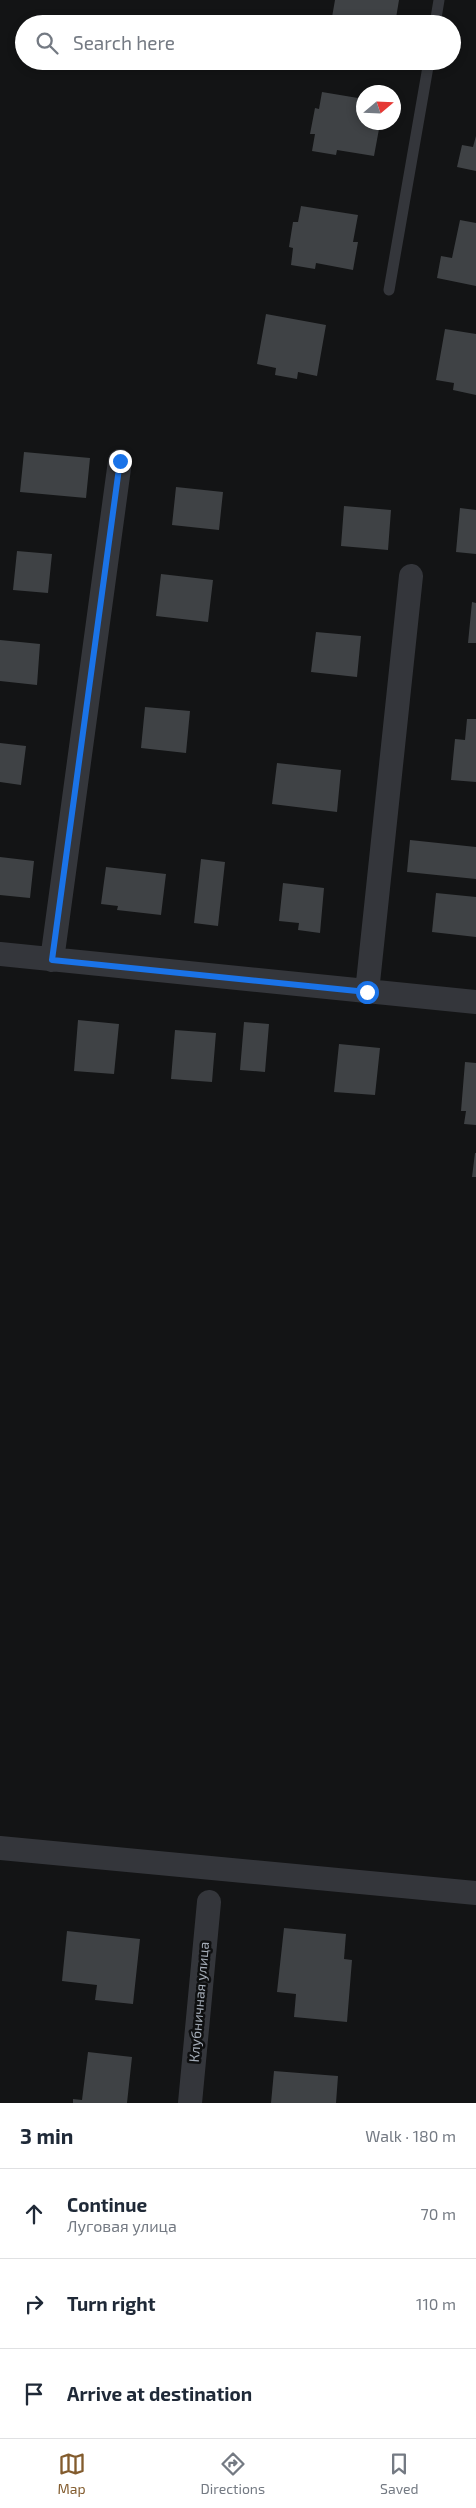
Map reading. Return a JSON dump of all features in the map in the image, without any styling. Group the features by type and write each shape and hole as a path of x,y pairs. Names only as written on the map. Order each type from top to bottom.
{"street":[{"path":"52,960 120,461"},
{"path":"367,992 411,576"},
{"path":"0,954 476,1002"},
{"path":"0,1848 476,1894"},
{"name":"Клубничная улица","path":"190,2103 208,1902"}],"lane":[{"path":"436,15 439,0"},
{"path":"389,290 427,70"}],"building":[{"path":"335,0 399,0 396,15 332,15"},
{"path":"322,92 356,98 356,130 379,130 374,156 337,150 336,155 312,151 315,134 310,134 315,108 319,109"},
{"path":"476,136 476,171 457,167 462,145 473,147"},
{"path":"301,206 358,215 353,242 358,242 353,270 316,263 315,269 291,265 293,248 289,247 293,222 298,222"},
{"path":"460,220 476,223 476,286 437,278 441,256 452,258"},
{"path":"266,314 326,325 317,376 298,372 297,379 275,375 276,368 257,364"},
{"path":"445,329 476,334 476,395 453,390 454,383 436,380"},
{"path":"24,452 90,458 86,498 20,492"},
{"path":"176,487 223,492 219,530 172,525"},
{"path":"344,506 391,510 388,550 341,546"},
{"path":"460,508 476,510 476,554 456,552"},
{"path":"17,551 52,554 48,593 13,590"},
{"path":"161,574 213,580 208,622 156,616"},
{"path":"472,602 476,603 476,643 468,643"},
{"path":"316,632 361,636 357,677 311,672"},
{"path":"0,640 40,644 37,685 0,681"},
{"path":"145,707 190,711 186,753 141,748"},
{"path":"467,719 476,719 476,782 451,780 455,739 465,740"},
{"path":"0,743 26,746 21,785 0,782"},
{"path":"277,763 341,770 337,812 272,804"},
{"path":"410,840 476,847 476,879 407,872"},
{"path":"0,857 34,861 30,898 0,895"},
{"path":"201,859 225,862 218,926 194,923"},
{"path":"106,867 166,874 161,915 117,910 118,906 101,904"},
{"path":"283,883 324,888 320,933 298,930 299,923 279,921"},
{"path":"436,893 476,897 476,937 432,932"},
{"path":"78,1020 119,1024 114,1074 74,1071"},
{"path":"244,1022 269,1024 265,1072 240,1070"},
{"path":"175,1030 216,1033 212,1082 171,1079"},
{"path":"339,1044 380,1048 375,1095 334,1092"},
{"path":"465,1062 476,1063 476,1125 464,1124 466,1111 461,1111"},
{"path":"475,1153 476,1177 472,1177"},
{"path":"284,1928 346,1934 344,1959 352,1960 347,2022 294,2017 296,1994 277,1992"},
{"path":"67,1931 140,1939 133,2004 95,2000 97,1985 62,1981"},
{"path":"88,2052 132,2057 127,2103 73,2103 73,2099 82,2100"},
{"path":"274,2071 338,2076 336,2103 271,2103"}],"route":[{"path":"120,461 52,960 367,992"}]}
